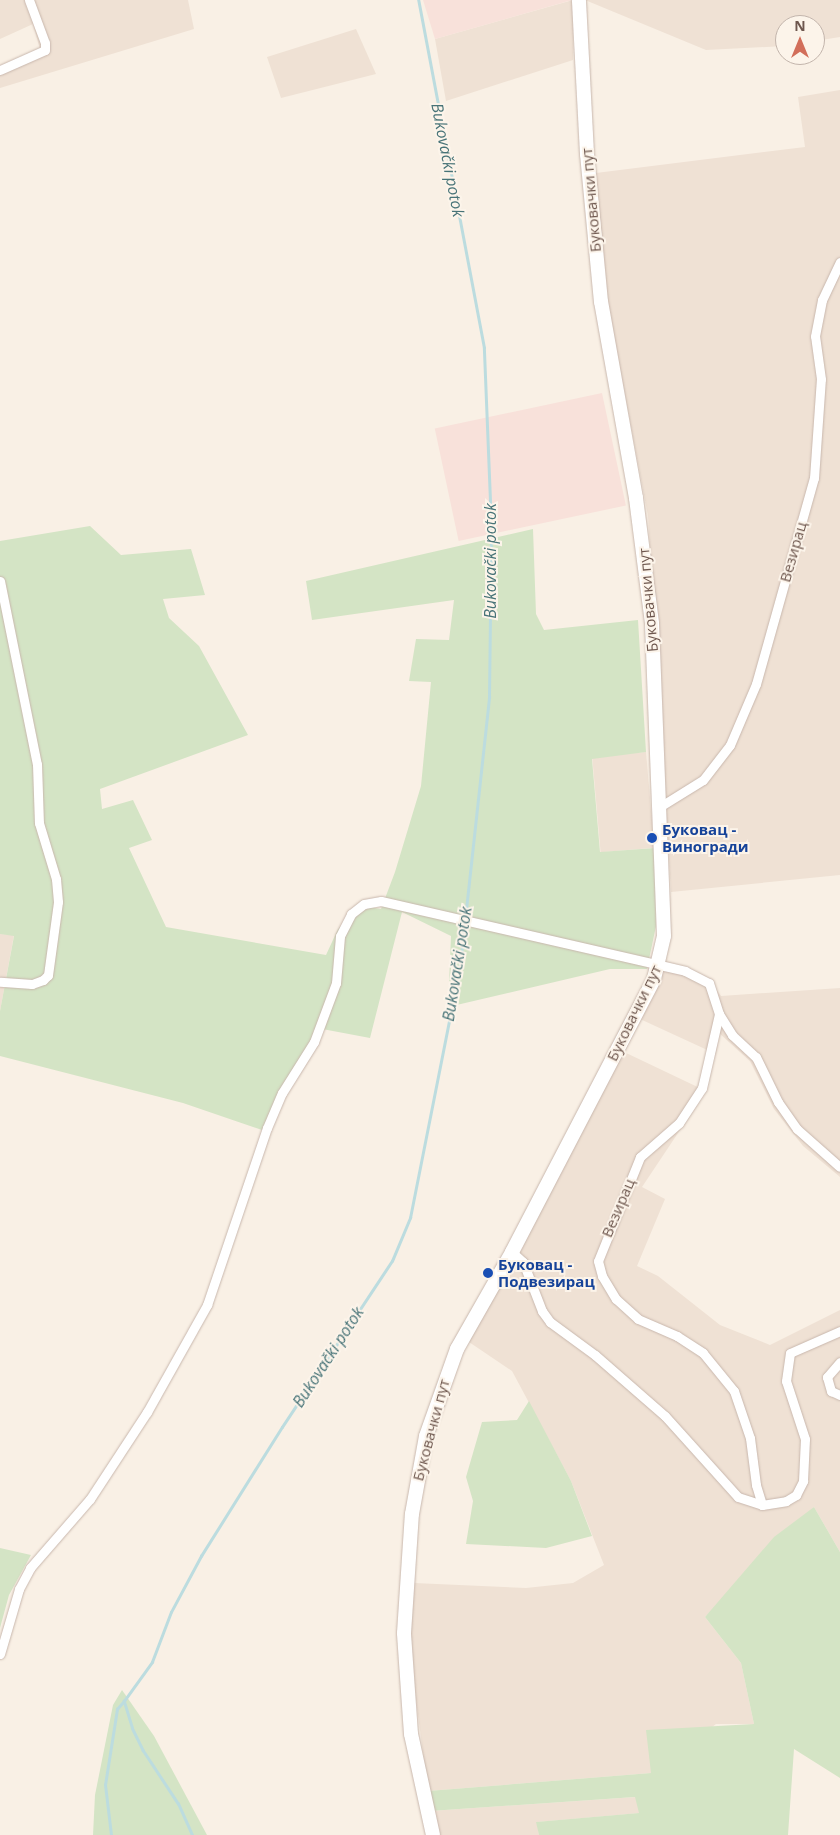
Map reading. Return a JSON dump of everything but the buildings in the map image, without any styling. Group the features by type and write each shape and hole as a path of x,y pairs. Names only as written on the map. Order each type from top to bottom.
{"street":[{"path":"0,70 45,50 46,43 29,0"},
{"name":"Буковачки пут","path":"433,1835 418,1777 406,1678 405,1586 412,1514 424,1444 441,1388 470,1324 512,1252 660,965 665,916 652,623 636,498 601,302 586,154 579,0"},
{"name":"Везирац","path":"661,806 703,780 730,744 756,684 814,478 821,379 815,336 822,300 840,262"},
{"path":"0,581 37,764 39,823 56,879 58,902 48,975 43,980 32,984 0,982"},
{"path":"0,1654 19,1589 30,1568 90,1499 147,1412 207,1305 267,1128 282,1093 314,1042 336,983 340,936 351,914 364,904 381,901 660,965 685,971 709,984 719,1014 732,1035 756,1057 778,1102 797,1129 840,1167"},
{"name":"Везирац","path":"719,1014 702,1088 678,1123 640,1157 598,1261 602,1276 616,1299 638,1319 677,1336 703,1353 734,1391 750,1438 756,1485 762,1505"},
{"path":"512,1252 523,1262 542,1311 550,1322 595,1355 666,1416 738,1498 762,1505 786,1502 796,1495 803,1481 806,1439 786,1381 790,1353 840,1331"},
{"path":"840,1362 827,1377 830,1390 840,1396"}],"shaded area":[{"path":"0,0 188,0 194,29 0,88 0,69 41,53 33,24 0,39"},
{"path":"423,0 572,0 435,39"},
{"path":"573,0 573,60 446,101 435,39"},
{"path":"585,0 840,0 840,37 825,39 825,15 775,15 775,47 706,50"},
{"path":"356,29 376,74 281,98 267,57"},
{"path":"840,90 840,875 671,892 648,516 607,300 596,173 805,147 798,97"},
{"path":"602,393 626,505 459,541 435,429"},
{"path":"646,752 654,848 601,852 592,757"},
{"path":"0,934 14,935 0,1011"},
{"path":"665,963 713,985 721,996 840,988 840,1177 803,1146 774,1109 750,1061 719,1033 716,1054 640,1019"},
{"path":"622,1051 706,1091 642,1187 665,1199 637,1266 658,1276 720,1325 770,1345 840,1310 840,1552 814,1507 705,1617 741,1663 754,1724 716,1724 651,1773 428,1791 410,1654 414,1583 526,1588 573,1583 604,1565 571,1481 512,1371 469,1342"},
{"path":"636,1797 640,1813 537,1822 539,1835 438,1835 430,1811"}],"green space":[{"path":"90,526 121,555 191,549 205,595 163,599 169,618 199,646 248,735 100,789 102,809 133,800 152,840 129,848 166,927 326,955 338,929 363,906 381,909 395,872 421,786 431,682 409,681 416,639 449,640 454,600 312,620 306,581 533,529 536,614 544,630 638,620 646,752 592,759 600,852 655,848 656,926 647,969 610,969 448,1007 451,936 402,912 370,1038 317,1028 262,1130 183,1103 0,1056 0,1011 14,936 0,934 0,541"},
{"path":"529,1401 571,1481 592,1536 546,1548 466,1544 473,1501 466,1477 482,1422 517,1420"},
{"path":"814,1507 840,1552 840,1778 794,1749 788,1835 539,1835 536,1822 639,1813 635,1797 430,1811 428,1791 651,1773 646,1730 754,1724 741,1663 705,1617 774,1537"},
{"path":"0,1548 31,1555 9,1595 0,1628"},
{"path":"122,1690 154,1736 207,1835 93,1835 95,1795 113,1705"}],"waterway":[{"name":"Bukovački potok","path":"192,1835 178,1804 143,1751 132,1728 124,1701 152,1662 171,1612 201,1556 282,1427 392,1261 410,1218 460,965 489,697 491,526 484,348 418,0"},
{"path":"111,1835 105,1785 117,1709 124,1701"}],"place":[{"name":"Буковац - Виногради","path":"652,838"},
{"name":"Буковац - Подвезирац","path":"488,1273"}]}
